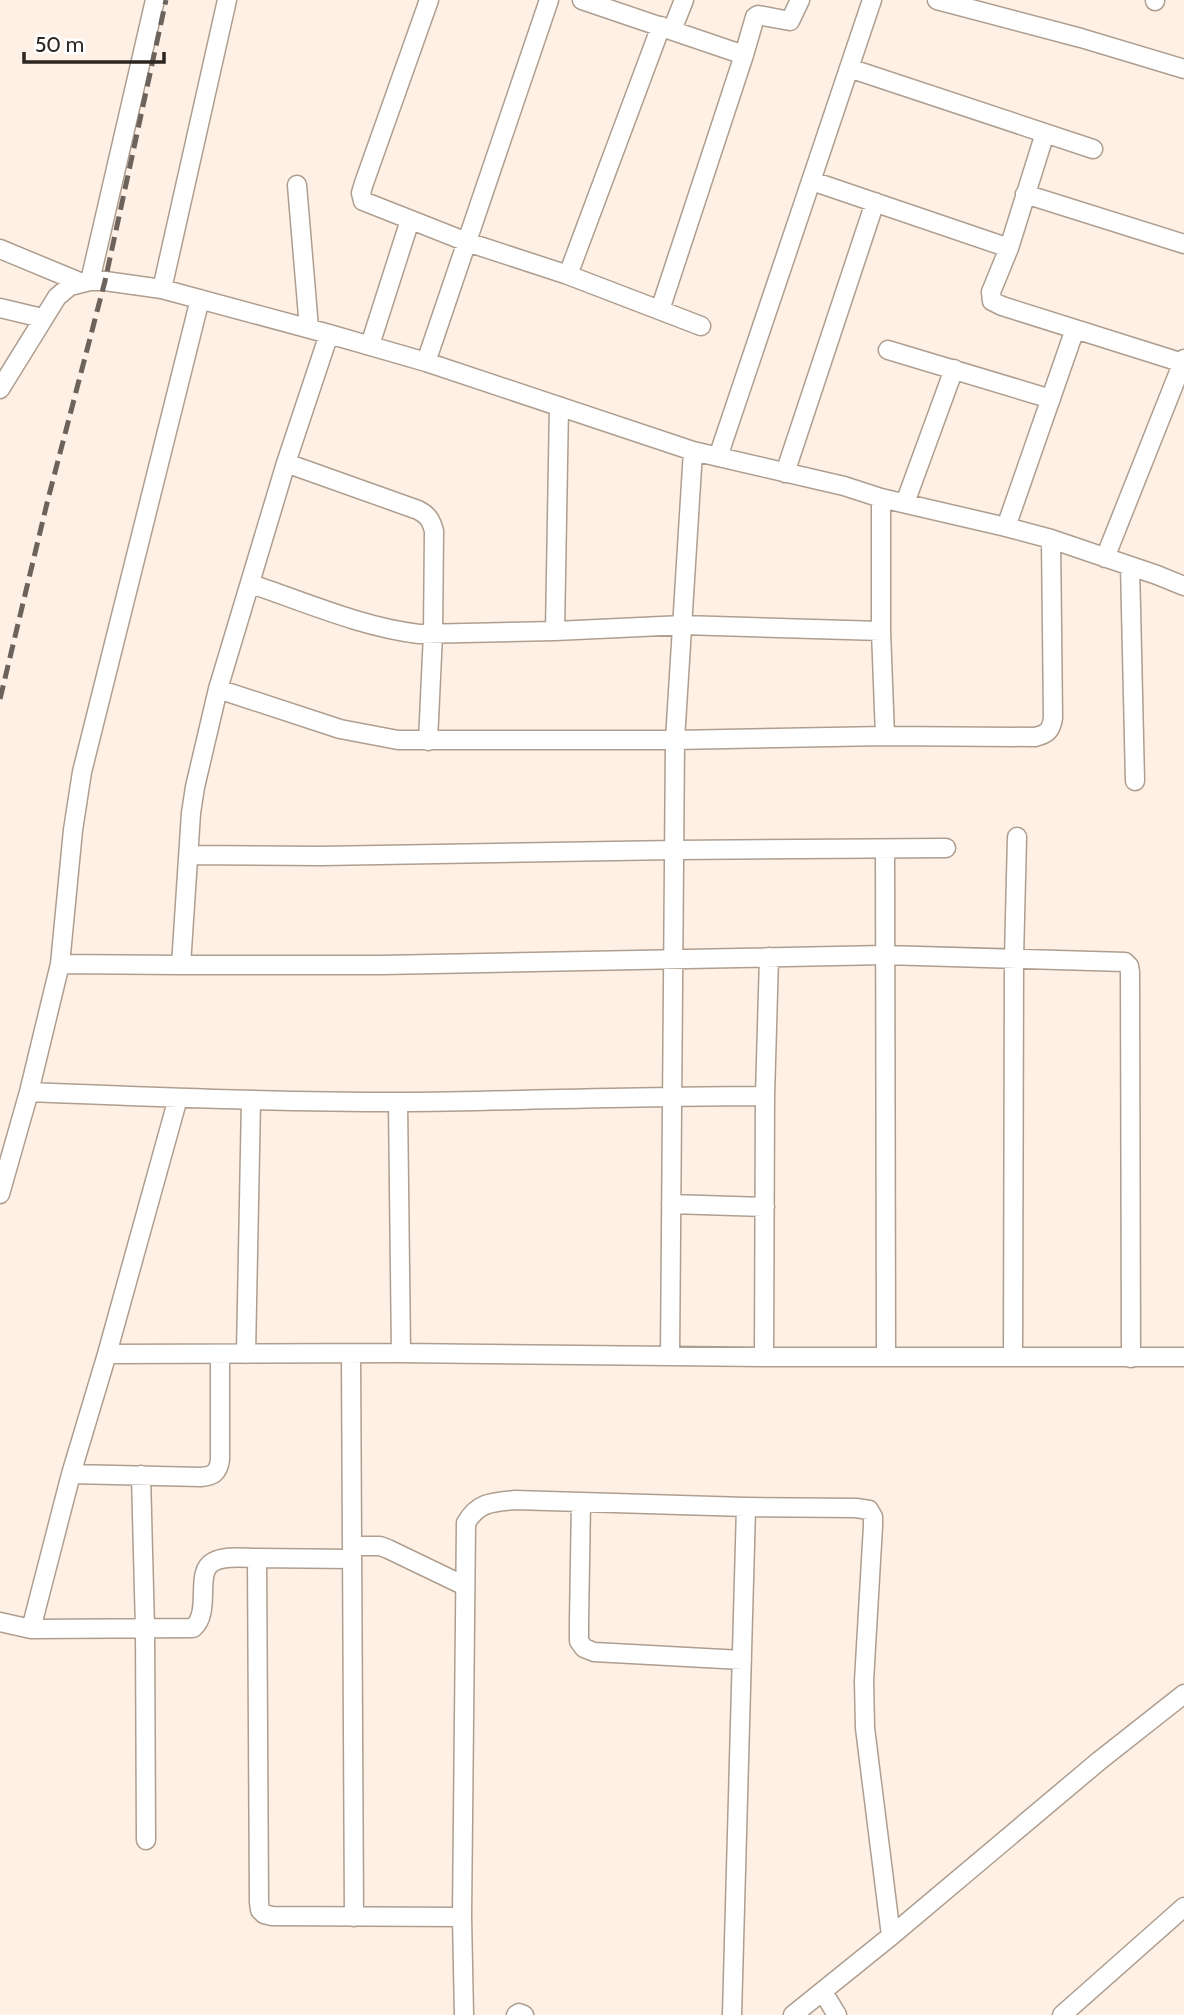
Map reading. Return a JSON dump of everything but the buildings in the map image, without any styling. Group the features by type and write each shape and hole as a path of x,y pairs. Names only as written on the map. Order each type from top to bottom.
{"street":[{"path":"86,282 155,0"},
{"path":"162,289 227,0"},
{"path":"429,0 361,192 363,201 467,242 568,275 701,326"},
{"path":"426,362 549,0"},
{"path":"582,0 744,55"},
{"path":"568,275 666,28 684,0"},
{"path":"660,310 755,17 766,15 790,21 800,0"},
{"path":"718,457 872,0"},
{"path":"937,0 1081,38 1184,69"},
{"path":"849,68 1093,149"},
{"path":"1045,133 1009,247 991,292 992,301 1183,361 1105,558"},
{"path":"812,181 1009,247"},
{"path":"297,185 309,328"},
{"path":"1026,194 1184,244"},
{"path":"785,473 875,202"},
{"path":"370,345 410,220"},
{"path":"0,249 86,282"},
{"path":"0,389 42,318 57,297 70,286 105,281 162,289 426,362 693,451 1051,539 1184,586"},
{"path":"0,1194 29,1092 60,964 73,830 82,772 200,299"},
{"path":"0,309 42,318"},
{"path":"1006,527 1075,329"},
{"path":"181,965 195,787 218,689 286,463 329,334"},
{"path":"888,350 1051,398"},
{"path":"905,503 954,369"},
{"path":"555,631 559,406"},
{"path":"670,1356 675,740 693,451"},
{"path":"286,463 426,514 431,520 434,531 428,741"},
{"path":"881,498 881,631 885,736"},
{"path":"218,689 362,735 398,740 1035,737 1052,728 1051,539"},
{"path":"1130,566 1135,781"},
{"path":"251,584 375,625 397,631 432,634 683,625 881,631"},
{"path":"1013,1357 1017,837"},
{"path":"189,855 321,856 946,848"},
{"path":"885,849 886,1356"},
{"path":"60,964 382,965 885,955 1125,962 1129,966 1131,1358"},
{"path":"764,1357 765,1096 769,957"},
{"path":"29,1092 398,1102 765,1096"},
{"path":"31,1629 71,1474 177,1098"},
{"path":"246,1354 251,1100"},
{"path":"398,1102 401,1353"},
{"path":"671,1204 765,1207"},
{"path":"107,1354 1184,1357"},
{"path":"351,1354 354,1917"},
{"path":"71,1474 201,1478 211,1476 218,1470 220,1460 220,1355"},
{"path":"141,1475 145,1629 145,1840"},
{"path":"464,2015 462,1917 466,1523 473,1510 490,1503 516,1500 869,1510 873,1517 864,1681 865,1728 891,1936"},
{"path":"581,1502 579,1641 584,1648 594,1652 742,1660"},
{"path":"732,2015 746,1507"},
{"path":"1,1624 31,1629 193,1628 199,1623 202,1613 206,1569 211,1563 221,1559 352,1553 380,1546 465,1586"},
{"path":"257,1558 260,1910 272,1916 462,1917"},
{"path":"793,2015 891,1936 1098,1760 1184,1694"},
{"path":"1062,2015 1184,1906"},
{"path":"823,1992 837,2015"},
{"path":"516,2015 524,2015"}],"railway":[{"path":"0,699 48,499 105,281 166,0"}]}
